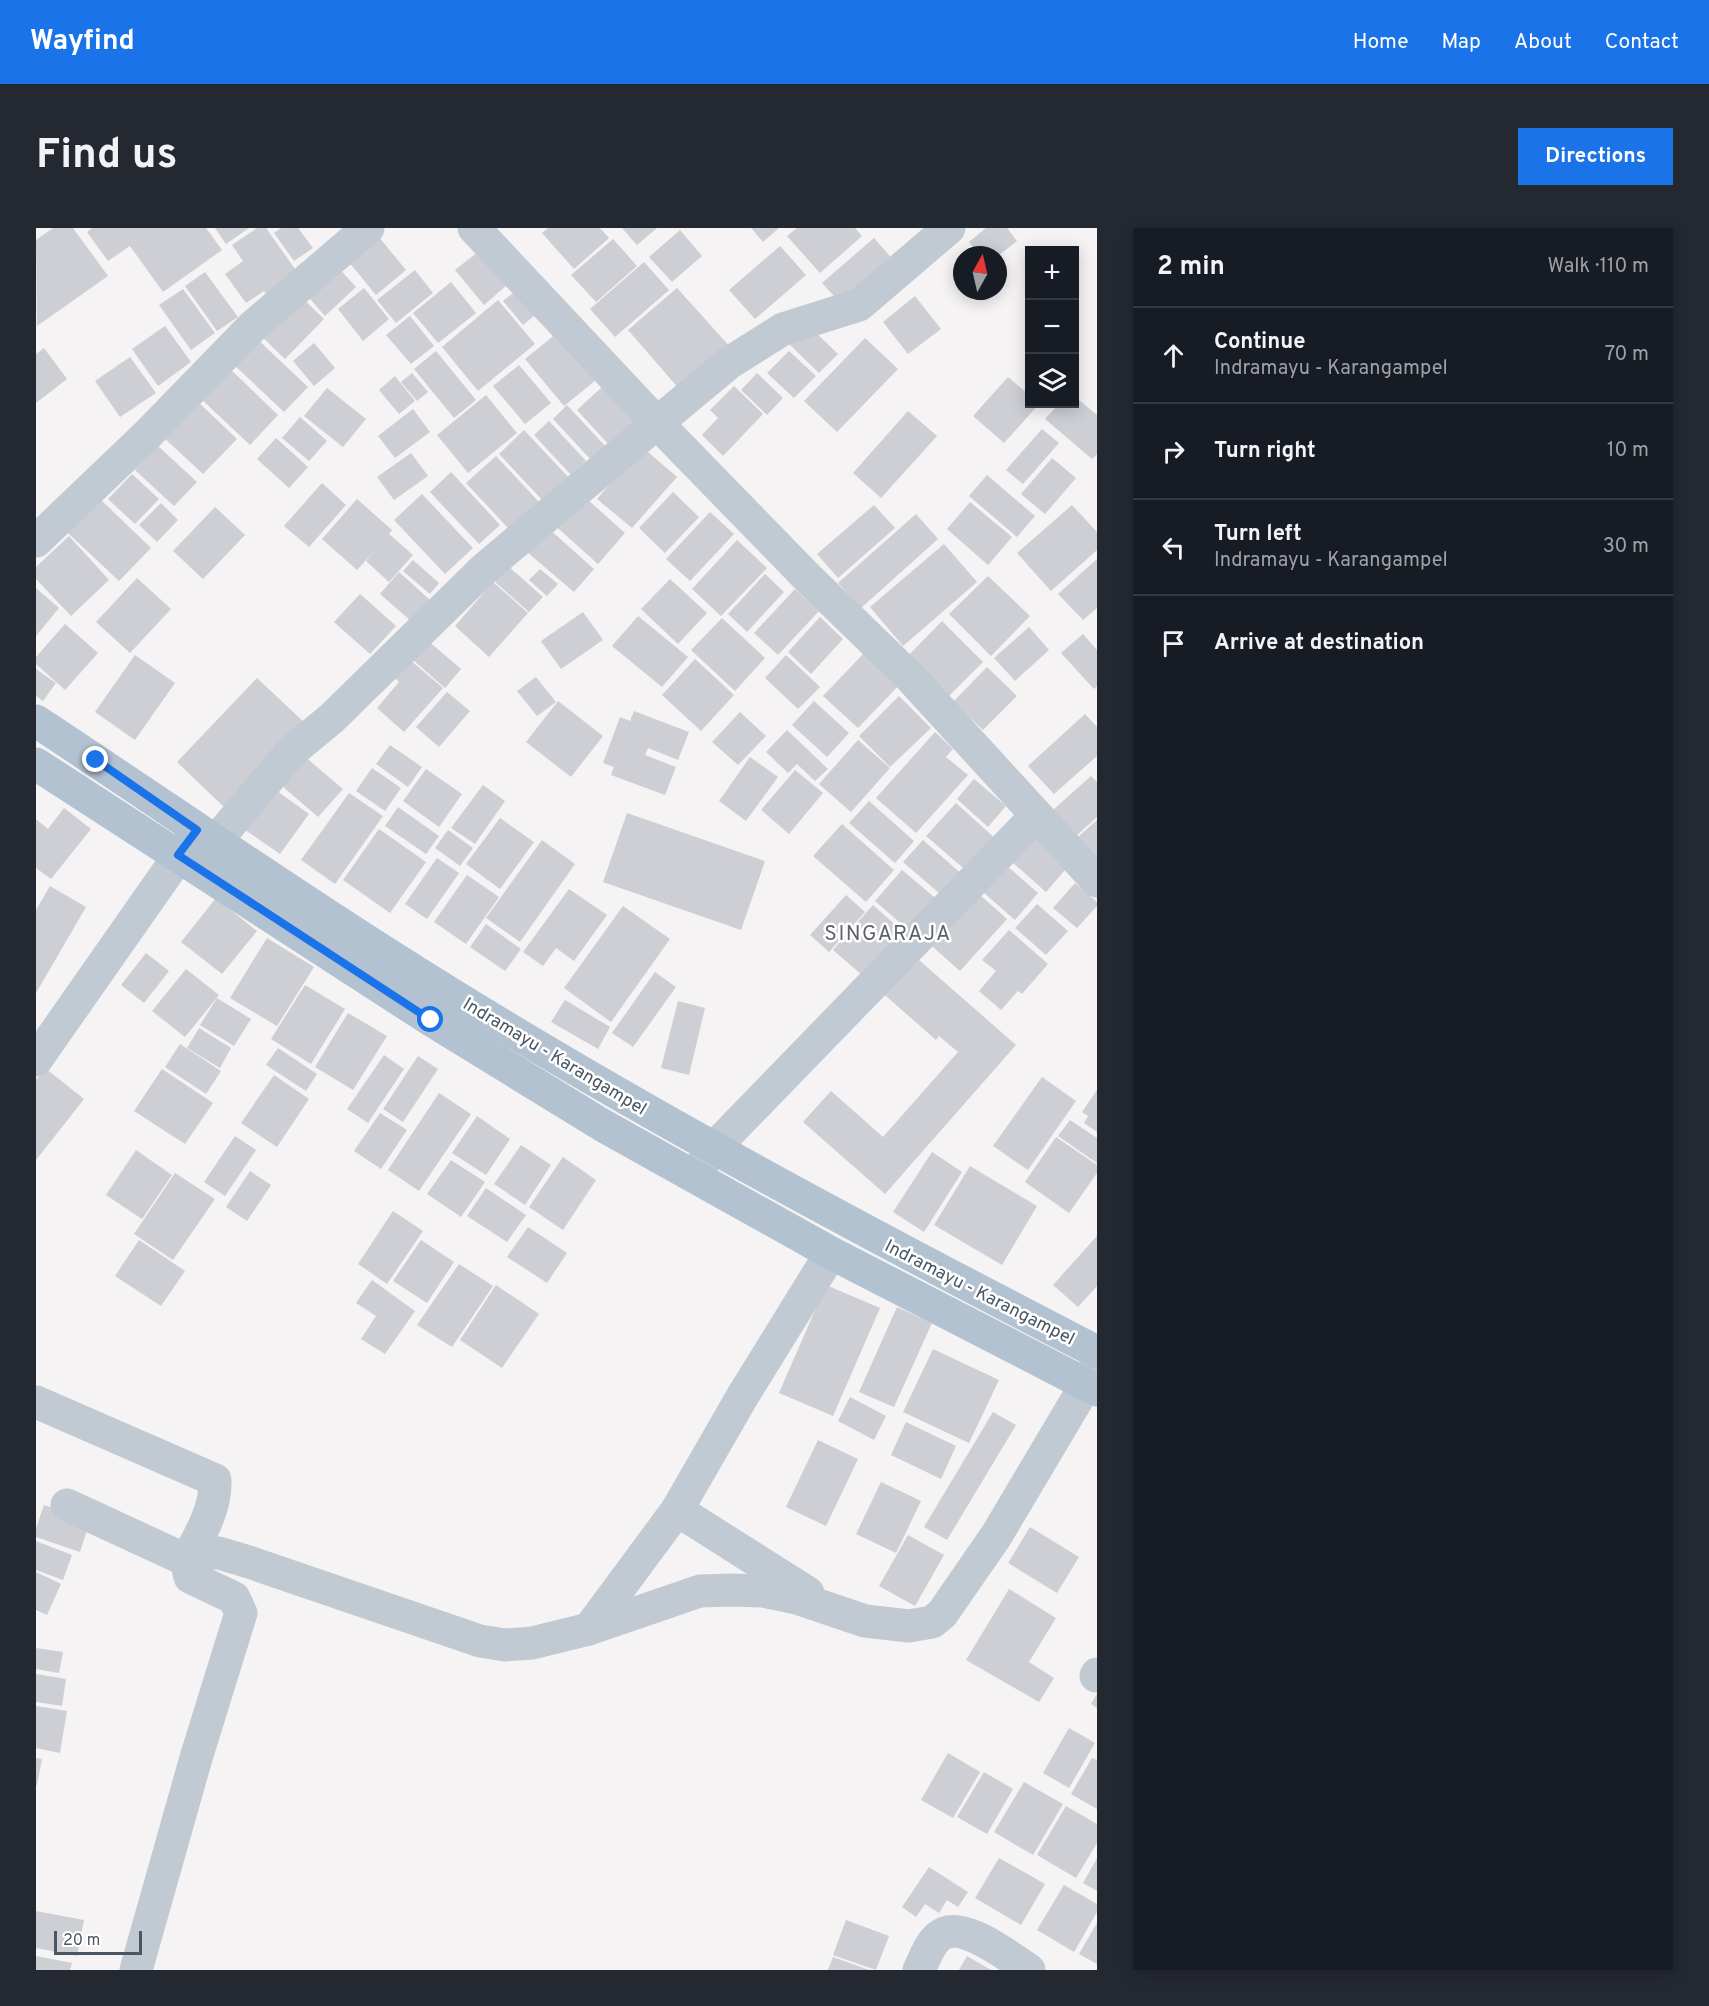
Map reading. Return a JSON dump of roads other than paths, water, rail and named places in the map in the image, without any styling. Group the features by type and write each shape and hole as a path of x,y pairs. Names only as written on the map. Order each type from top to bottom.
{"main road":[{"name":"Indramayu - Karangampel","path":"36,721 431,1020 693,1178 831,1253 1093,1380"},
{"name":"Indramayu - Karangampel","path":"36,764 79,795 196,843 712,1149 878,1239 1097,1352"}],"street":[{"path":"36,541 146,436 253,326 368,228"},
{"path":"474,228 657,423 805,575 910,677 1097,881"},
{"path":"36,1060 196,843 291,752 332,718 476,576 729,363 783,329 844,312 859,305 949,228"},
{"path":"693,1178 712,1149 1036,816"},
{"path":"589,1629 677,1510 742,1397 831,1253"},
{"path":"67,1505 189,1556 219,1553 480,1641 505,1645 532,1643 589,1629 700,1591 763,1591 865,1621 909,1626 932,1622 942,1614 996,1536 1093,1380"},
{"path":"36,1402 215,1480 215,1490 206,1523 189,1556 190,1577 234,1598 241,1613 199,1747 136,1970"},
{"path":"677,1510 837,1611"},
{"path":"920,1970 934,1941 939,1936 953,1931 969,1933 1029,1970"}],"district":[{"name":"SINGARAJA","path":"888,933"}]}
